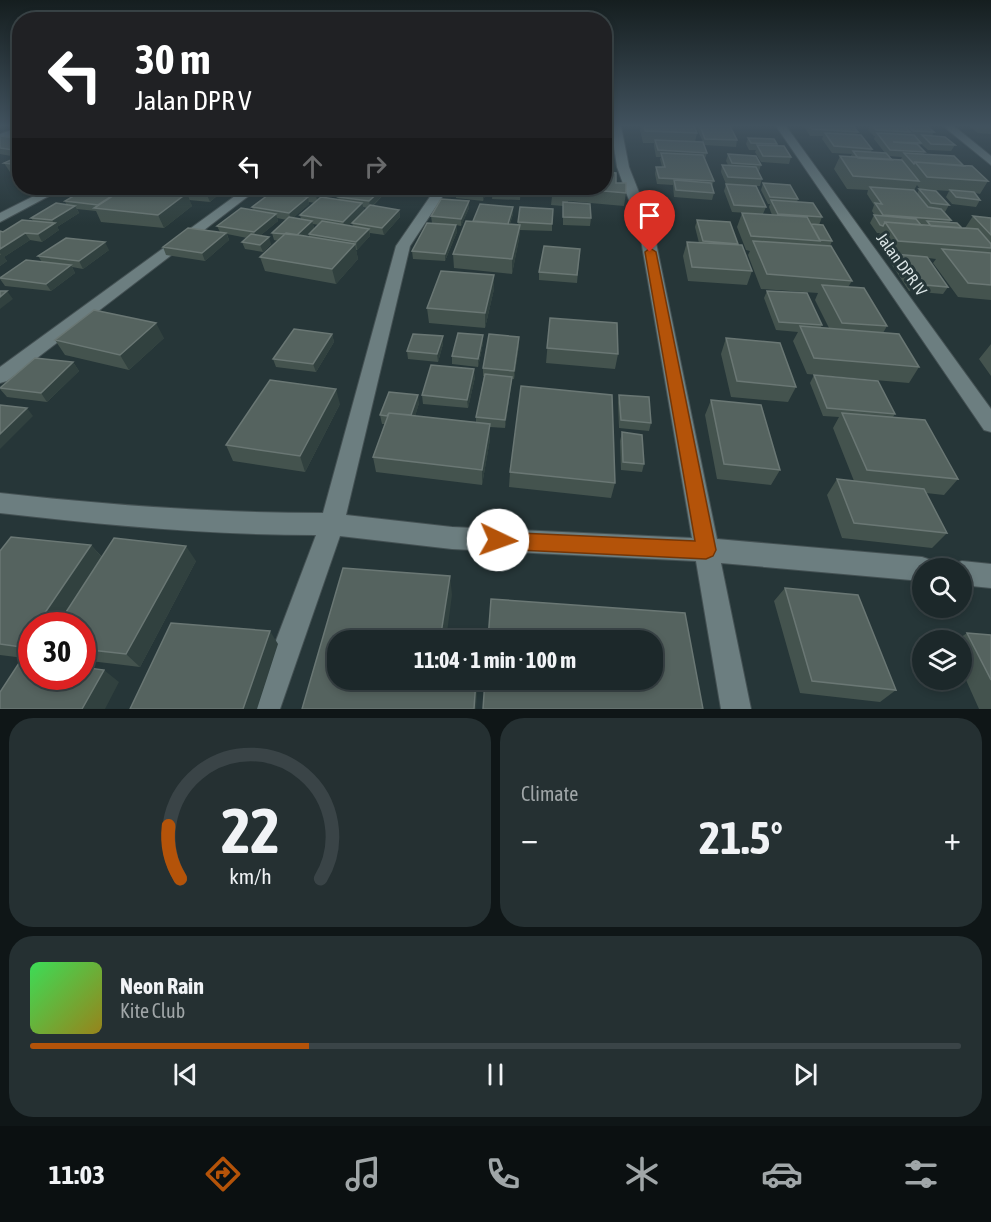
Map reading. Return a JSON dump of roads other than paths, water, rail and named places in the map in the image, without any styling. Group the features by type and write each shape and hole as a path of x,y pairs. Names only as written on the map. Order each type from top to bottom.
{"street":[{"path":"621,159 646,228 736,709"},
{"name":"Jalan DPR IV","path":"804,159 991,424"},
{"path":"0,218 44,195"},
{"path":"0,376 244,195"},
{"path":"265,709 332,524 403,246 437,195"},
{"path":"0,503 124,517 243,524 332,524 452,538 706,550 912,568"},
{"path":"972,574 991,576"}]}
